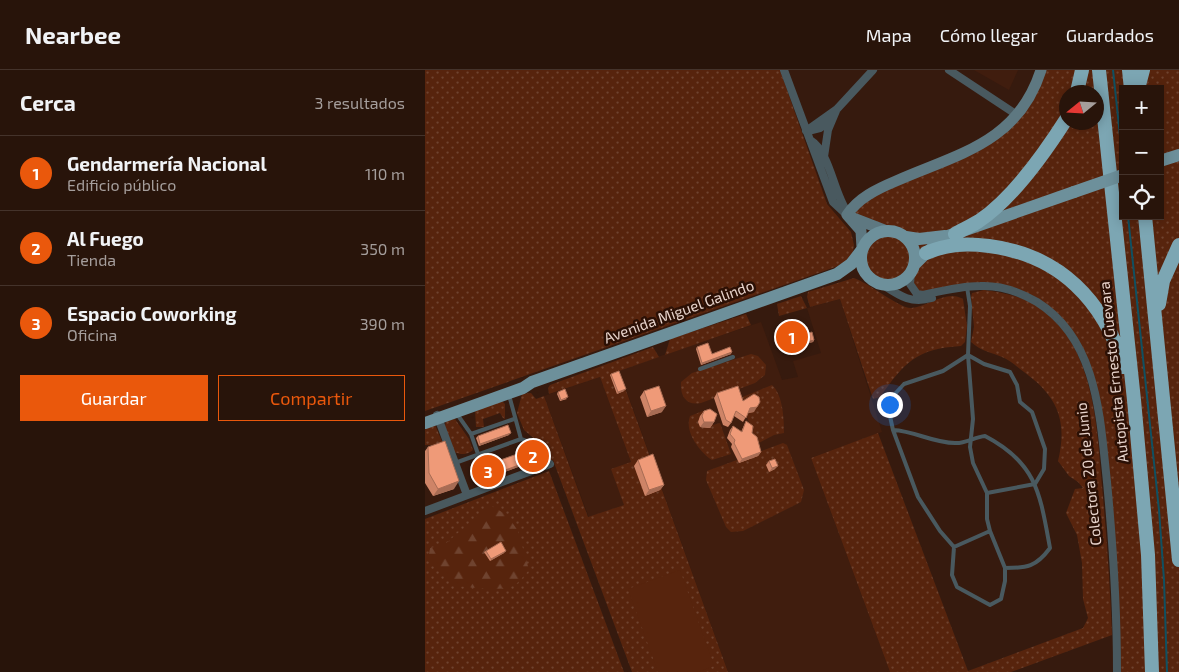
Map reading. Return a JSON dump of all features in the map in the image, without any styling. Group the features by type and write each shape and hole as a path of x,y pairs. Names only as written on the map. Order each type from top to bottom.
{"highway":[{"path":"1079,85 1082,70"},
{"name":"Autopista Ernesto Guevara","path":"1099,70 1134,400 1147,555 1153,672"},
{"path":"1129,70 1131,85"},
{"path":"1139,85 1143,70"},
{"path":"951,235 979,221 999,202 1034,163 1059,129"},
{"path":"1145,220 1179,560"},
{"path":"926,253 955,244 997,247 1029,255 1063,274 1081,288 1106,321 1119,350 1134,400"},
{"path":"1157,335 1163,281 1179,245"}],"main road":[{"path":"847,214 855,205 873,192 921,170 953,159 987,142 1017,114 1033,90 1041,70"},
{"path":"847,214 862,223 884,230 891,230 905,237 919,239 951,235 1119,176"},
{"path":"847,214 861,231 861,263 865,273 873,281 883,285 902,281 926,253 951,235"},
{"path":"862,250 871,236 884,230"},
{"path":"905,237 914,250 913,269"},
{"name":"Avenida Miguel Galindo","path":"433,416 456,412 509,394 532,382 837,274 851,264 862,250"},
{"name":"Avenida Miguel Galindo","path":"837,274 865,273"},
{"name":"Avenida Miguel Galindo","path":"425,423 433,416 521,382 532,382"}],"street":[{"path":"784,70 833,202 847,214"},
{"path":"807,135 837,109 873,70"},
{"path":"949,70 1017,114"},
{"path":"824,157 826,139 837,109"},
{"path":"807,135 832,120"},
{"path":"807,135 817,145 824,157 847,214"},
{"name":"Colectora 20 de Junio","path":"913,269 910,284 917,294 981,286 1012,290 1045,307 1069,330 1081,350 1097,400 1110,513 1117,672"},
{"name":"Colectora 20 de Junio","path":"883,285 906,300 916,302 942,292"},
{"path":"433,416 455,463 467,495"},
{"path":"425,511 546,466"}],"lane":[{"path":"967,287 970,327 968,355 973,419 970,447 973,463 987,493 987,519 990,531 1005,568 1005,581 1001,599 990,605 957,587 952,575 954,547 940,531 919,497 893,430 888,407 893,396 905,384 943,371 968,355"},
{"path":"968,355 983,364 1010,372 1017,385 1020,402 1032,412 1045,449 1044,469 1035,484 987,493"},
{"path":"700,369 733,357"},
{"path":"509,394 514,419 521,438"},
{"path":"456,412 471,434 478,454"},
{"path":"471,434 514,419"},
{"path":"893,430 909,431 956,444 972,438 985,436 1000,444 1020,460 1035,484 1049,548 1041,560 1025,568 1005,568"},
{"path":"455,463 521,438 535,444 546,466"},
{"path":"954,547 990,531"}],"shaded area":[{"path":"974,70 1018,70 1009,90"},
{"path":"840,299 882,432 811,458 890,672 728,672 619,370 761,322 782,380 798,377 793,361 821,353 807,308"},
{"path":"600,377 631,462 624,505 589,518 544,396"}],"green space":[{"path":"425,70 780,70 827,204 851,232 854,245 852,258 838,266 425,411"},
{"path":"1041,70 1179,70 1179,672 1117,672 1117,633 1097,400 1069,330 1028,297 981,286 923,295 912,289 914,268 911,244 898,233 856,220 855,205 1002,130"},
{"path":"884,236 892,236 904,242 910,258 904,274 892,280 884,280 872,274 866,262 866,254 872,242"},
{"path":"854,278 899,304 911,308 944,297 957,296 963,299 967,326 965,342 961,346 933,350 913,359 897,375 880,397 873,399 840,299 810,307 807,297 808,292"},
{"path":"984,290 1023,299 1045,311 1065,333 1074,346 1080,360 1089,388 1097,431 1108,555 1112,635 1011,672 890,672 811,458 878,433 968,671 1083,628 1088,618 1083,599 1082,563 1077,535 1066,513 1075,489 1083,488 1069,476 1058,461 1062,433 1060,421 1057,410 1045,390 1008,360 971,342 974,327 972,293"},
{"path":"801,296 807,308 779,316 777,304"},
{"path":"746,314 751,325 665,355 670,339"},
{"path":"653,347 659,357 619,371 728,672 632,672 553,460 545,463 537,441 524,430 517,413 522,394 531,393 536,399 544,396 588,517 624,505 611,469 631,462 600,377 549,394 548,388 550,385"},
{"path":"751,354 758,356 766,365 765,375 755,383 696,404 691,403 683,396 681,382 692,373"},
{"path":"772,385 776,389 781,401 784,433 774,435 757,444 740,398"},
{"path":"502,401 505,404 505,419 500,413 483,419 484,427 476,427 475,410"},
{"path":"708,409 713,425 720,423 731,454 712,460 698,447 689,428 690,416"},
{"path":"455,419 469,439 473,450 469,453 454,452 445,426 446,421"},
{"path":"435,425 444,446 425,445 425,428"},
{"path":"783,443 787,445 804,490 801,502 743,531 731,532 726,527 706,480 707,471"},
{"path":"549,471 624,672 425,672 425,519"},
{"path":"490,505 507,515 518,531 529,570 516,584 502,589 454,586 428,561 430,548 444,545"},
{"path":"680,570 714,666 698,672 658,672 628,589"}],"building":[{"path":"807,327 808,333 812,332 814,340 788,347 784,333"},
{"path":"708,343 712,354 730,347 732,352 702,363 697,347"},
{"path":"619,371 626,389 618,392 611,374"},
{"path":"659,386 666,406 651,411 644,391"},
{"path":"738,386 743,401 754,394 759,397 760,402 757,407 750,408 746,418 736,411 731,423 726,420 717,393"},
{"path":"565,389 568,397 561,400 558,392"},
{"path":"710,409 717,414 714,422 704,422 702,416 704,411"},
{"path":"746,421 753,426 752,433 757,437 761,452 742,459 734,443 735,440 730,434 733,426 742,432"},
{"path":"508,425 511,433 480,444 478,436"},
{"path":"445,441 459,481 438,489 429,473 428,447"},
{"path":"534,448 538,458 478,480 476,473 480,471 478,468"},
{"path":"653,454 664,485 649,490 638,460"},
{"path":"775,459 778,466 772,468 769,461"},
{"path":"501,542 506,551 491,559 486,551"}],"waterway":[{"path":"1113,70 1119,130"},
{"path":"1128,220 1159,510 1164,580 1167,672"}],"place":[{"name":"Gendarmería Nacional","path":"792,337"},
{"name":"Al Fuego","path":"533,456"},
{"name":"Espacio Coworking","path":"488,471"}]}
